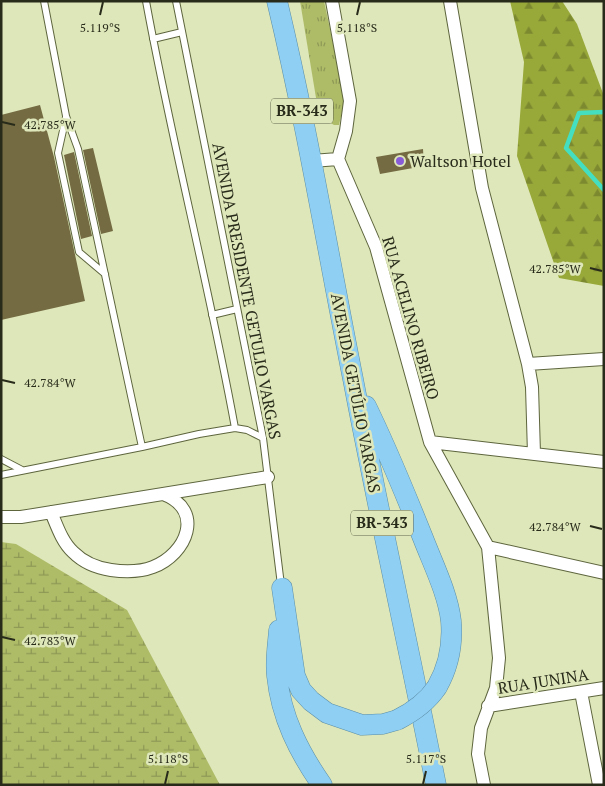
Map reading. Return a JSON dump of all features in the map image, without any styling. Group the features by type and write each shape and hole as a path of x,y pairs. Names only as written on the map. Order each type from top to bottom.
{"highway":[{"name":"AVENIDA GETÚLIO VARGAS","path":"277,1 292,62 353,380 436,785"},
{"path":"290,1 292,62"},
{"path":"282,588 294,676 311,701 327,713 362,725 383,724 397,720 421,706 430,698 445,672 451,650 450,620 440,580 387,450 353,380"},
{"path":"282,588 276,674 290,730 303,758 322,785"}],"street":[{"path":"312,161 338,159 346,131 350,101 332,1"},
{"path":"450,1 482,188 528,364 532,387 534,454"},
{"name":"RUA ACELINO RIBEIRO","path":"338,159 376,247 430,442 488,547"},
{"path":"528,364 604,359"},
{"path":"430,442 604,462"},
{"path":"1,517 21,517 268,477"},
{"path":"51,512 65,543 78,557 104,569 143,570 174,554 186,535 188,523 181,503 163,494"},
{"path":"484,785 478,754 481,728 496,688 499,658 488,547 604,573"},
{"name":"RUA JUNINA","path":"488,706 604,688"},
{"path":"581,692 599,785"}],"lane":[{"path":"44,1 66,116 78,149 142,447"},
{"path":"146,1 235,428"},
{"name":"AVENIDA PRESIDENTE GETULIO VARGAS","path":"176,1 263,438 282,588"},
{"path":"153,39 182,32"},
{"path":"66,116 58,154 80,252 105,274"},
{"path":"212,315 237,309"},
{"path":"1,475 235,428 247,430 263,438"},
{"path":"1,459 24,471"}],"green space":[{"path":"300,1 324,1 345,99 339,125 334,125 319,116"},
{"path":"510,1 562,1 577,24 604,96 604,286 559,278 517,156 524,62"},
{"path":"1,542 16,544 127,610 220,785 1,785"}],"building":[{"path":"40,105 54,157 85,301 1,320 1,115"},
{"path":"93,148 113,231 101,234 83,150"},
{"name":"Waltson Hotel","path":"423,149 424,166 380,174 376,157"},
{"path":"74,152 92,236 81,239 64,155"}],"waterway":[{"path":"604,112 579,113 566,148 604,190"}],"place":[{"name":"Waltson Hotel","path":"400,161"}]}
